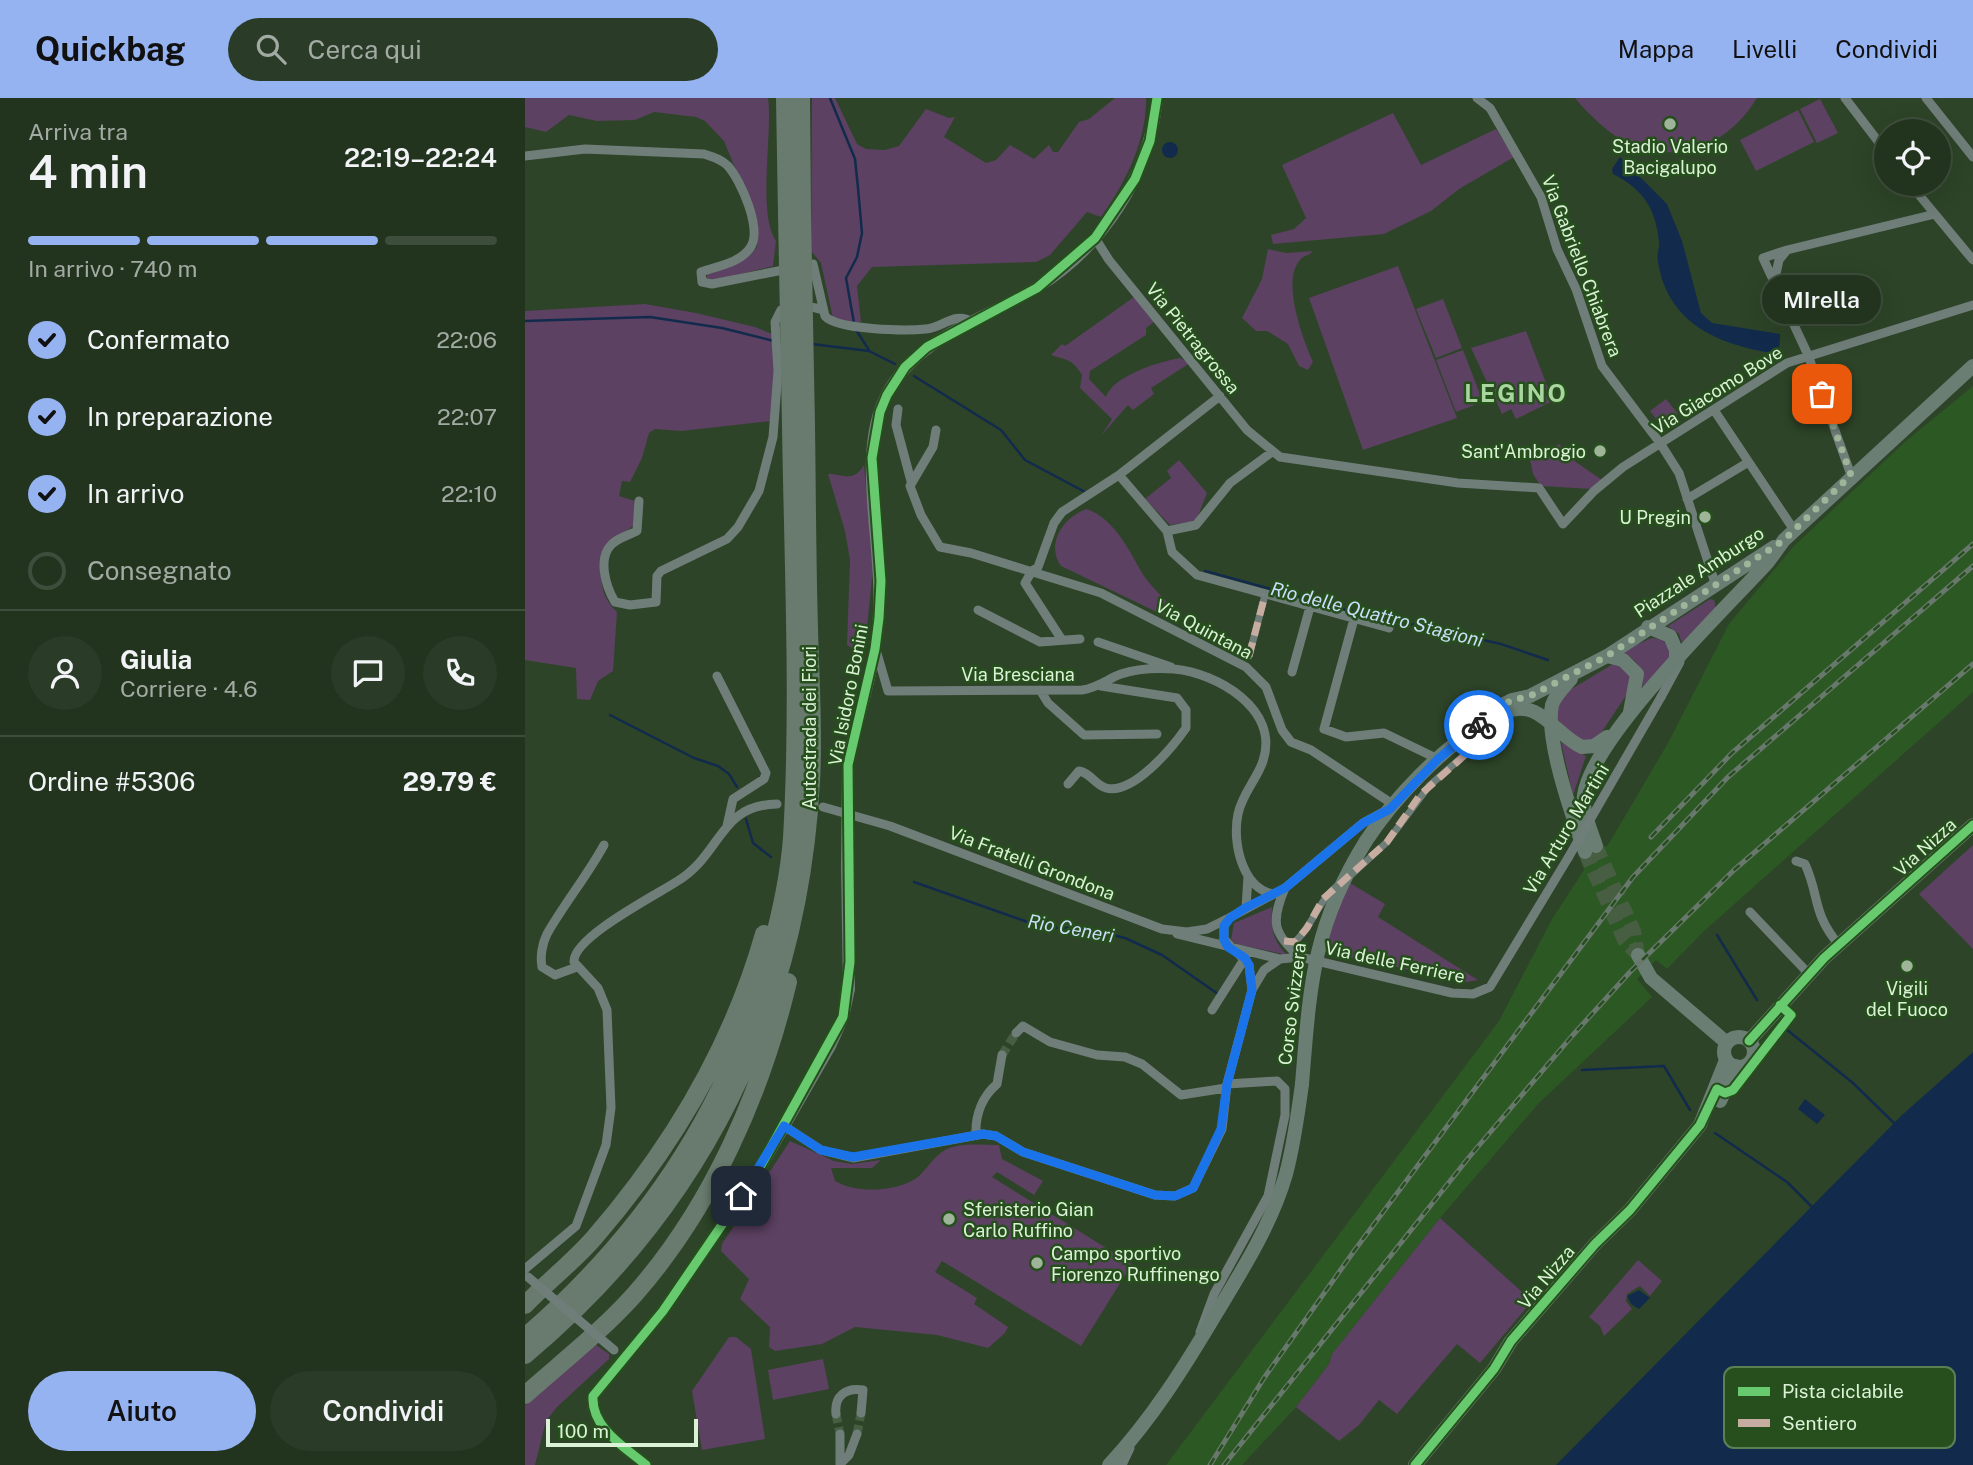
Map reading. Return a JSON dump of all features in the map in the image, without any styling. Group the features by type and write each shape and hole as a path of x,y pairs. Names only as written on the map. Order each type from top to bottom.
{"highway":[{"name":"Autostrada dei Fiori","path":"785,98 795,214"},
{"name":"Autostrada dei Fiori","path":"525,1337 578,1290 630,1231 686,1153 718,1096 744,1038 779,919 792,838 798,426 795,214 801,98"},
{"name":"Autostrada dei Fiori","path":"525,1355 587,1299 633,1249 662,1212 717,1124 756,1043 775,989 793,923 805,855 812,739 798,426"},
{"path":"526,1303 592,1239 641,1180 675,1131 725,1039 760,947 777,878 792,789"},
{"path":"525,1395 635,1294 685,1227 719,1170 770,1049 784,999 802,926 806,894 805,855"},
{"path":"525,1387 559,1364"}],"main road":[{"path":"1938,399 1946,388 1973,366"},
{"path":"1789,535 1851,475 1938,399 1973,376"},
{"name":"Piazzale Amburgo","path":"1475,729 1495,709 1512,700 1530,696 1607,656 1789,535"},
{"name":"Piazzale Amburgo","path":"1577,673 1553,703 1553,726 1568,803 1591,849 1584,795 1593,767 1616,729 1789,535"},
{"path":"1716,586 1727,596 1726,608"},
{"path":"1648,627 1670,636 1678,662"},
{"path":"1607,656 1623,660 1637,674 1637,687 1628,716"},
{"name":"Corso Svizzera","path":"1109,1465 1136,1437 1196,1347 1257,1243 1272,1212 1291,1151 1302,1084 1310,989 1318,940 1338,890 1366,841 1392,807 1438,759 1475,729 1516,708 1535,711 1553,726"},
{"name":"Piazzale Amburgo","path":"1553,726 1577,745 1588,748 1616,729"},
{"name":"Via Nizza","path":"1749,1041 1839,945 1973,825"},
{"path":"1637,955 1651,978 1727,1043"},
{"path":"1735,1038 1749,1041 1753,1049 1752,1058 1745,1065 1731,1063 1724,1051 1727,1043 1735,1038"},
{"name":"Via Nizza","path":"1415,1465 1494,1368 1511,1341 1595,1244 1630,1210 1706,1114 1721,1100 1731,1063"}],"street":[{"name":"Via Isidoro Bonini","path":"646,1465 601,1426 592,1404 598,1386 625,1359 663,1311 754,1178 843,1017 850,962 848,765 875,649 881,581 872,458 880,412 887,395 905,367 927,347 1037,288 1095,238 1135,179 1150,141 1157,98"},
{"name":"Via Gabriello Chiabrera","path":"1477,98 1490,107 1530,173 1602,366 1660,443 1679,473 1716,586"},
{"path":"1845,98 1874,136"},
{"path":"1926,98 1973,158"},
{"path":"525,156 585,149 704,154 719,159 730,168 754,218 754,234 751,247 739,258 701,272 702,282 712,284 813,264 823,310 829,321 842,326 928,329 953,318 962,317 972,322"},
{"path":"1920,196 1973,260"},
{"path":"1851,475 1808,355 1763,258 1935,214"},
{"name":"Via Pietragrossa","path":"1095,238 1109,260 1252,435 1272,452 1295,460 1458,483 1539,488 1563,524"},
{"path":"1775,285 1779,260 1787,250"},
{"name":"Via Giacomo Bove","path":"1563,524 1606,481 1660,443 1787,363 1973,305"},
{"path":"639,501 637,531 613,542 604,558 608,590 615,602 630,605 656,602 659,574 702,549 727,540 739,527 759,491 773,437 778,371 775,322 781,310 793,307 813,306 823,310"},
{"path":"1062,640 1026,587 1032,571 1038,567 1053,523 1062,512 1119,475 1220,396"},
{"path":"898,409 896,425 911,481"},
{"path":"1714,410 1789,535"},
{"path":"911,481 933,447 936,430"},
{"path":"1167,531 1196,525 1230,483 1272,452"},
{"path":"1687,499 1748,463"},
{"path":"1119,475 1167,531 1172,552 1197,575 1389,628"},
{"name":"Via Quintana","path":"911,481 913,498 940,547 1032,571 1101,593 1246,667 1266,687 1282,730 1291,742 1311,750 1392,807"},
{"path":"1249,656 1265,595"},
{"path":"1292,672 1310,607"},
{"path":"978,610 1040,642 1080,639"},
{"path":"1354,619 1324,729 1346,737 1384,733 1438,759"},
{"path":"1098,642 1175,669"},
{"name":"Via Bresciana","path":"875,649 888,691 1082,690 1101,687 1129,672 1175,669 1206,678 1241,696 1251,703 1259,719 1266,747 1263,761 1238,814 1238,845 1247,874 1245,908"},
{"name":"Via Arturo Martini","path":"1473,994 1490,986 1568,859 1661,697 1678,662"},
{"path":"717,676 766,773 764,779 737,793 729,807 727,826"},
{"path":"1068,784 1079,771 1106,788 1129,785 1143,777 1186,728 1186,710 1177,698 1101,687"},
{"path":"1040,690 1048,703 1084,735 1157,734"},
{"path":"1284,941 1295,942 1323,899 1387,842 1420,795 1510,715"},
{"path":"625,1359 526,1273 576,1226 606,1145 611,1108 607,1010 598,988 577,967 573,958 577,949 606,926 699,867 727,826 745,809 777,804"},
{"name":"Via Fratelli Grondona","path":"823,807 890,826 1162,929 1187,932 1207,929 1285,888 1363,823 1392,807"},
{"path":"577,967 555,975 542,967 541,958 546,936 581,887 604,845"},
{"path":"1796,860 1805,864 1818,912 1839,945"},
{"path":"1247,874 1263,892 1273,894"},
{"path":"1285,888 1275,915 1277,932 1300,957"},
{"path":"1750,912 1809,974"},
{"path":"1228,947 1222,932 1230,918"},
{"name":"Via delle Ferriere","path":"1162,929 1280,959 1300,957 1452,993 1473,994"},
{"name":"Via delle Ferriere","path":"1228,947 1245,958"},
{"path":"1245,958 1252,990"},
{"path":"1212,1010 1245,958"},
{"path":"784,1126 821,1150 853,1157 894,1153 976,1135 996,1136 1023,1152 1155,1195 1175,1196 1193,1188 1200,1178 1221,1129 1227,1086 1252,990 1264,970 1280,959"},
{"path":"1016,1033 1023,1026 1050,1042 1097,1055 1125,1057 1142,1064 1181,1095 1227,1086 1277,1081 1285,1089 1286,1115 1268,1196 1214,1294 1196,1347"},
{"path":"976,1135 977,1115 990,1088 997,1084 1002,1055"},
{"path":"836,1414 838,1399 845,1390 853,1388 863,1390 861,1413"},
{"path":"840,1434 840,1464"},
{"path":"840,1464 849,1455 857,1434"},
{"path":"1122,1465 1136,1437"}],"shaded area":[{"path":"525,98 768,98 766,193 770,228 776,241 773,266 716,280 706,278 708,273 745,259 757,247 758,224 724,141 705,121 696,117 654,112 635,120 597,121 569,115 546,132 525,127"},
{"path":"812,98 835,98 857,144 866,149 885,150 899,146 926,109 949,118 955,117 944,137 986,163 996,160 1010,145 1034,159 1049,145 1053,152 1058,152 1079,122 1089,119 1115,98 1146,98 1139,145 1118,190 1101,217 1087,212 1050,255 1036,262 872,267 857,286 861,322 840,322 833,318 821,263 811,251"},
{"name":"Stadio Valerio Bacigalupo","path":"1575,98 1757,98 1746,114 1718,139 1684,151 1666,152 1647,150 1621,140 1599,123"},
{"path":"1820,99 1838,133 1817,143 1800,109"},
{"path":"1798,110 1814,142 1756,171 1740,140"},
{"path":"1393,113 1421,165 1496,129 1514,157 1459,189 1431,211 1384,234 1273,244 1271,235 1294,229 1306,218 1282,165"},
{"path":"1268,249 1286,253 1313,251 1300,260 1293,282 1296,310 1313,362 1308,370 1299,366 1288,344 1267,331 1256,331 1242,318 1262,279"},
{"path":"1398,266 1457,418 1363,450 1309,298"},
{"path":"1849,277 1857,296 1808,318 1800,300"},
{"path":"1134,297 1154,322 1146,328 1146,335 1090,371 1089,379 1106,397 1117,382 1138,371 1180,358 1190,363 1151,388 1154,394 1133,410 1128,405 1101,436 1112,419 1080,388 1082,375 1075,365 1051,355 1062,344 1065,346"},
{"path":"1443,299 1462,348 1436,358 1416,309"},
{"path":"645,304 696,313 755,327 772,334 775,379 771,421 681,431 655,429 649,433 642,458 630,482 622,481 619,496 635,501 633,526 605,545 603,589 617,612 613,671 598,681 590,700 577,699 576,668 525,660 525,311"},
{"path":"1526,331 1553,401 1516,419 1511,409 1502,414 1471,348"},
{"path":"1463,350 1483,402 1456,412 1436,360"},
{"path":"1973,386 1973,692 1703,932 1667,969 1656,960 1637,979 1652,997 1539,1103 1440,1218 1332,1354 1329,1364 1296,1407 1242,1465 1166,1465 1499,1021 1552,919 1584,870 1580,858 1608,845 1668,743 1729,624 1793,547 1906,441"},
{"path":"1666,399 1678,414 1662,427 1650,411"},
{"path":"1559,444 1576,462 1602,480 1592,489 1541,486 1533,474 1530,460"},
{"path":"1179,460 1207,493 1196,521 1170,525 1145,499 1171,478 1167,471"},
{"path":"864,465 873,568 865,648 859,652 847,645 850,560 845,531 828,474 852,476"},
{"path":"1087,509 1106,521 1121,537 1144,576 1166,601 1165,616 1061,566 1055,549 1059,532 1071,518"},
{"path":"1710,599 1714,600 1716,608 1683,646 1679,634 1668,626"},
{"path":"1652,638 1665,642 1671,656 1641,694 1643,680 1640,668 1632,658 1619,652"},
{"path":"1613,664 1622,665 1631,673 1631,688 1599,736 1593,741 1579,742 1558,720 1557,704 1560,696"},
{"path":"1561,742 1586,756 1573,795"},
{"path":"1973,845 1973,949 1919,894"},
{"path":"1350,883 1385,904 1378,917 1478,980 1467,982 1325,952 1334,918"},
{"path":"1272,907 1273,933 1287,955 1236,944 1231,939 1234,923"},
{"path":"790,1141 834,1161 852,1164 881,1160 872,1168 831,1168 835,1181 854,1188 877,1190 899,1186 918,1177 934,1159 951,1147 999,1145 1002,1159 1043,1181 1034,1195 997,1172 992,1177 1132,1264 1081,1346 942,1261 935,1272 977,1298 974,1304 1008,1327 988,1348 937,1335 855,1327 822,1344 775,1351 769,1347 770,1327 740,1299 749,1279 721,1251 722,1244"},
{"path":"1440,1218 1532,1301 1480,1363 1457,1344 1397,1414 1379,1400 1359,1425 1339,1441 1296,1407 1329,1364 1332,1354"},
{"path":"1638,1260 1662,1281 1650,1296 1640,1286 1627,1294 1626,1301 1632,1309 1604,1336 1600,1326 1589,1317"},
{"path":"729,1337 736,1337 751,1349 765,1439 702,1450 692,1391"},
{"path":"596,1345 609,1354 609,1359 557,1407 546,1421 535,1465 525,1465 525,1405"},
{"path":"823,1359 829,1389 773,1400 768,1370"}],"water":[{"path":"1170,142 1176,144 1176,156 1170,158 1164,156 1162,150 1164,144"},
{"path":"1620,157 1667,204 1682,241 1701,313 1712,323 1780,334 1779,354 1718,338 1685,317 1664,284 1657,256 1659,241 1651,210 1633,187 1613,174 1612,169"},
{"path":"1973,1052 1973,1465 1556,1465 1902,1115"},
{"path":"1805,1099 1825,1115 1817,1124 1798,1109"},
{"path":"1639,1290 1650,1298 1639,1309 1631,1304 1627,1296"}],"waterway":[{"path":"830,98 855,159 862,233 857,257 846,278 854,323"},
{"name":"Rio delle Quattro Stagioni","path":"525,321 650,317 722,328 774,341"},
{"path":"856,330 869,350"},
{"name":"Rio delle Quattro Stagioni","path":"812,344 869,351 895,364"},
{"name":"Rio delle Quattro Stagioni","path":"914,376 1001,430 1025,460 1085,492"},
{"name":"Rio delle Quattro Stagioni","path":"1205,571 1347,610 1501,644 1548,660"},
{"name":"Rio Ceneri","path":"610,715 694,758 718,766 729,774 737,787"},
{"name":"Rio Ceneri","path":"746,819 753,843 771,857"},
{"name":"Rio Ceneri","path":"914,882 1042,927 1088,929 1125,938 1162,955 1218,994"},
{"name":"Rio delle Quattro Stagioni","path":"1717,935 1757,1000"},
{"name":"Rio delle Quattro Stagioni","path":"1786,1029 1853,1083 1895,1124"},
{"name":"Rio Ceneri","path":"1582,1070 1664,1066 1690,1110"},
{"name":"Rio Ceneri","path":"1715,1133 1787,1182 1814,1209"}],"tunnel":[{"path":"1596,846 1634,931 1638,955"},
{"path":"1585,852 1624,940 1638,955"},
{"path":"1002,1055 1016,1033"},
{"path":"857,1434 861,1413"},
{"path":"836,1414 840,1434"}],"railway":[{"path":"1651,837 1732,753 1973,544"},
{"path":"1210,1465 1264,1378 1354,1251 1633,877 1728,777 1973,566"},
{"path":"1224,1465 1470,1156 1630,972 1734,870 1973,664"}],"marked path":[{"path":"1249,656 1265,595"},
{"path":"1284,941 1295,942 1307,928 1323,899 1387,842 1420,795 1510,715"}],"cycle path":[{"path":"646,1465 619,1444 603,1427 597,1418 593,1396 663,1311 754,1178 843,1017 850,962 848,765 875,649 879,618 881,581 872,458 880,412 887,395 905,367 927,347 1037,288 1095,238 1135,179 1150,141 1157,98"},
{"path":"1749,1041 1824,958 1973,825"},
{"path":"1415,1465 1494,1369 1511,1341 1595,1244 1630,1210 1700,1125 1717,1089 1725,1093 1733,1090 1791,1015 1780,1005"}],"way so far":[{"path":"1479,725 1495,709 1512,700 1530,696 1607,656 1784,540 1807,519 1851,475 1822,394"}],"place":[{"name":"Stadio Valerio Bacigalupo","path":"1670,124"},
{"name":"MIrella","path":"1822,394"},
{"name":"Sant'Ambrogio","path":"1600,451"},
{"name":"U Pregin","path":"1705,517"},
{"name":"Vigili del Fuoco","path":"1907,966"},
{"name":"Sferisterio Gian Carlo Ruffino","path":"949,1219"},
{"name":"Campo sportivo Fiorenzo Ruffinengo","path":"1037,1263"}],"district":[{"name":"LEGINO","path":"1516,393"}],"route":[{"path":"741,1196 784,1126 821,1150 853,1157 894,1153 983,1134 996,1136 1023,1152 1155,1195 1175,1196 1193,1188 1221,1129 1227,1084 1252,990 1249,965 1245,958 1228,947 1222,932 1224,926 1230,918 1245,908 1285,888 1363,823 1390,809 1438,759 1479,725"}]}
